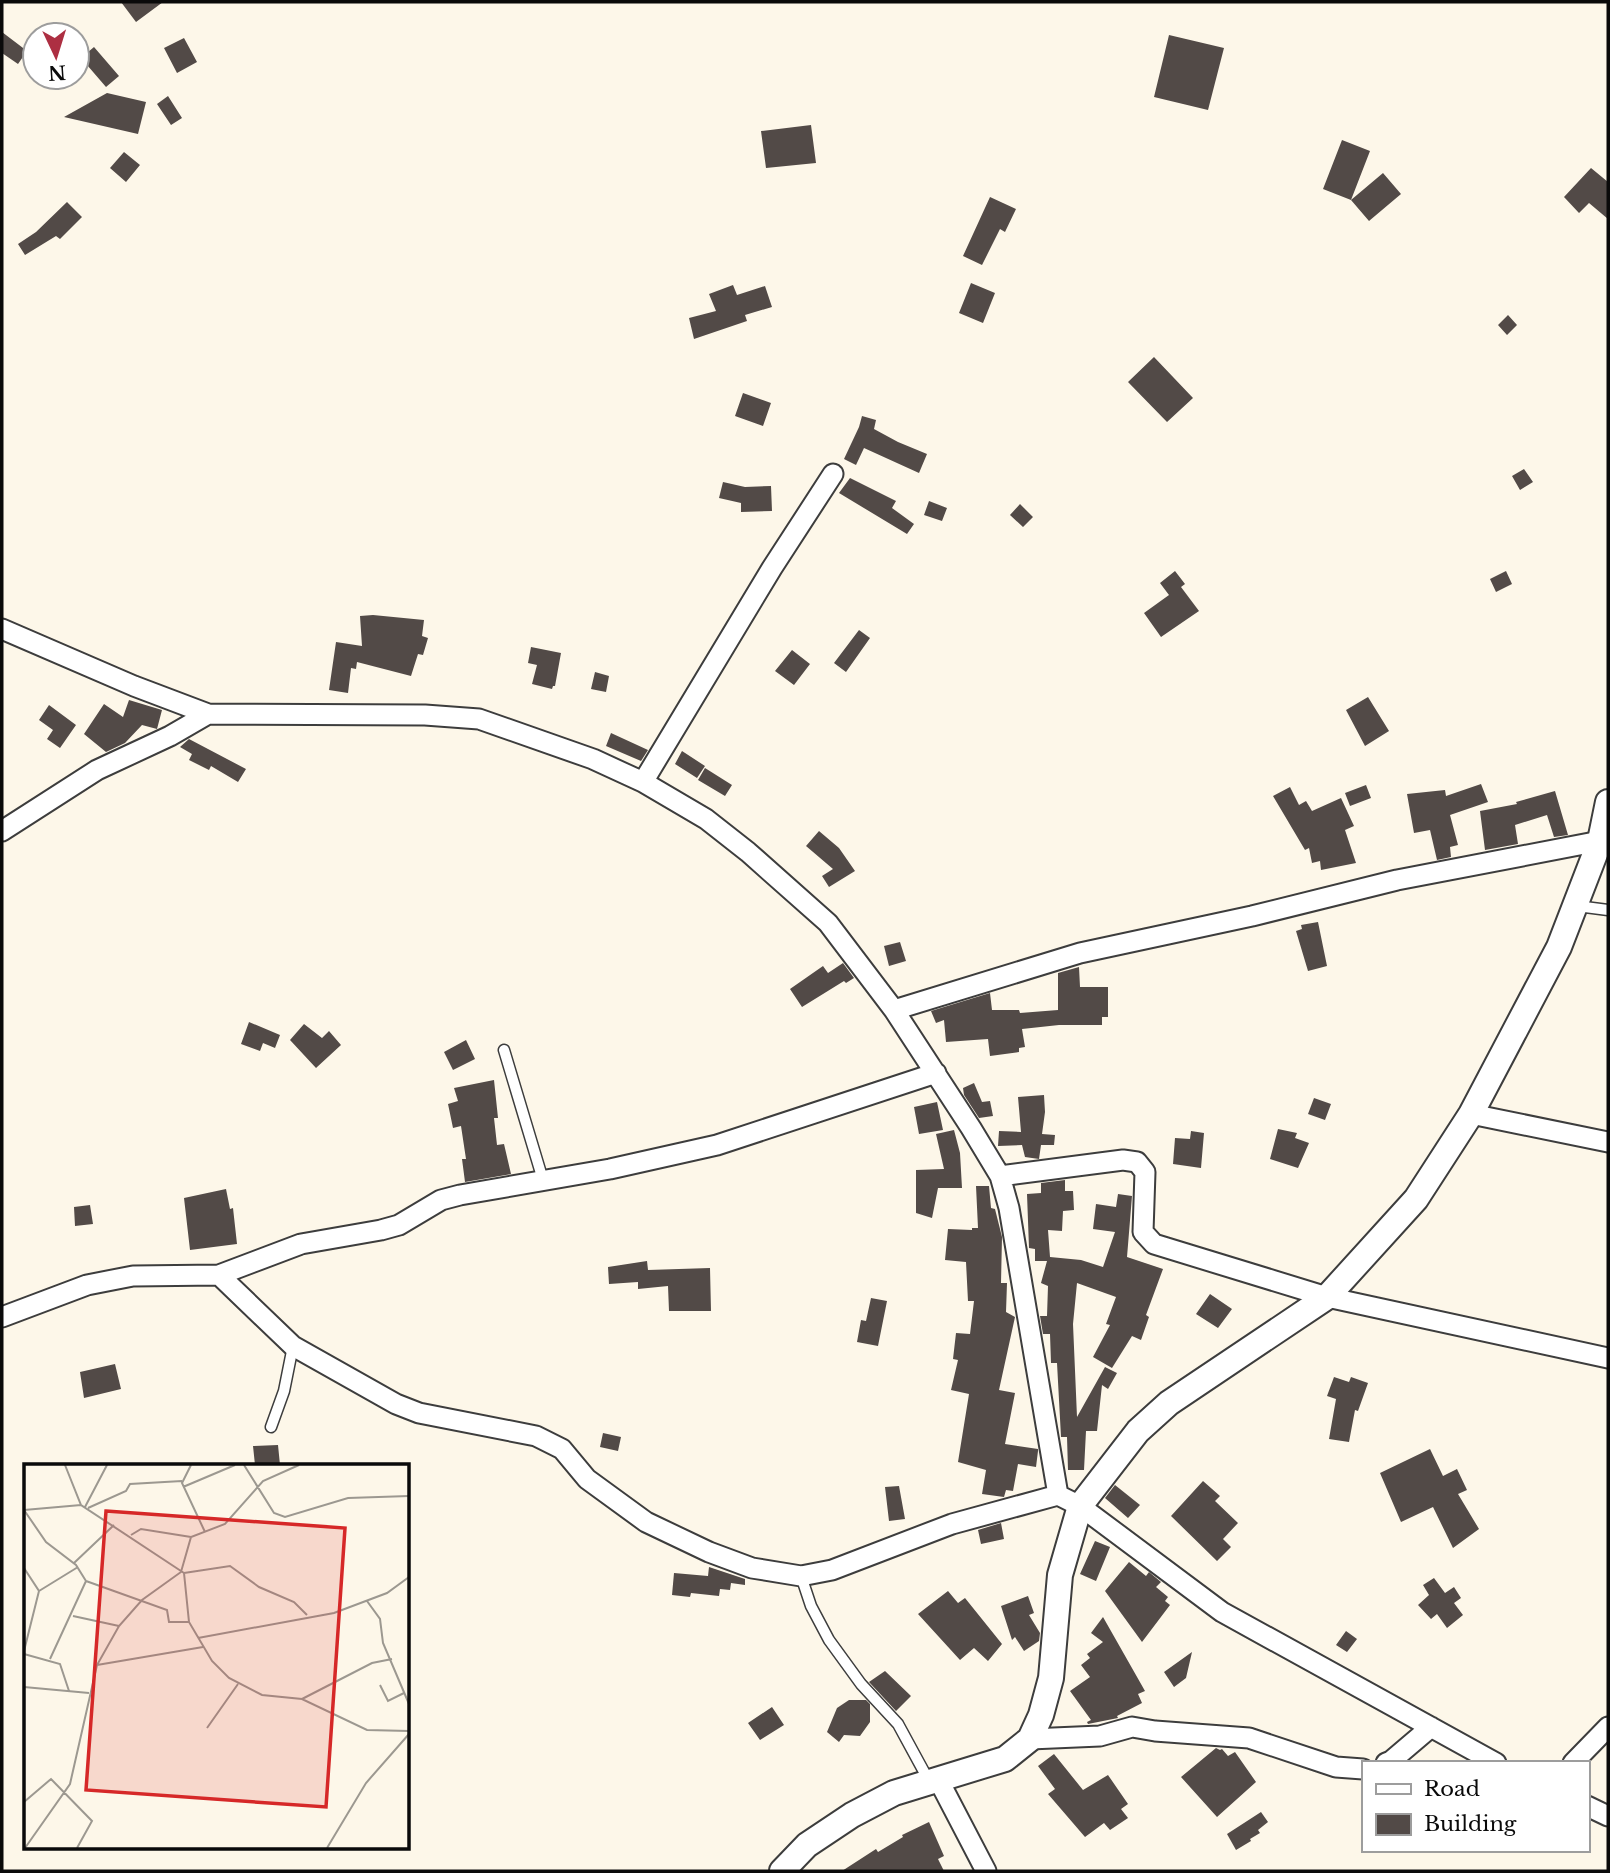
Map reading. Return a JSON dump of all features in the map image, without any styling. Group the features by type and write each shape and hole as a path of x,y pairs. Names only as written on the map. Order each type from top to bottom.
{"street":[{"path":"643,782 772,568 833,474"},
{"path":"2,629 134,686 208,714 425,715 479,719 593,759 643,782 706,819 748,852 828,923 894,1010 1000,1176 1009,1208 1058,1495"},
{"path":"2,831 97,770 170,736 208,714"},
{"path":"782,1871 807,1845 852,1815 894,1793 1005,1759 1030,1739 1041,1715 1051,1678 1060,1575 1080,1506 1138,1431 1169,1403 1327,1297 1416,1199 1471,1114 1559,947 1600,842 1608,802"},
{"path":"894,1010 1080,953 1252,916 1398,880 1600,842"},
{"path":"2,1317 86,1285 133,1276 219,1275 301,1244 399,1225 441,1200 610,1169 717,1145 936,1073"},
{"path":"1471,1114 1608,1142"},
{"path":"1000,1176 1123,1160 1138,1162 1145,1172 1143,1232 1154,1244 1327,1297 1608,1358"},
{"path":"219,1275 293,1346 396,1404 419,1413 536,1436 551,1442 562,1449 587,1479 646,1522 709,1552 752,1568 801,1576 832,1570 952,1524 1058,1495 1080,1506 1222,1612 1492,1761"},
{"path":"1030,1739 1100,1736 1132,1727 1249,1738 1336,1767 1362,1769"},
{"path":"1389,1761 1431,1727"},
{"path":"1575,1761 1608,1727"},
{"path":"934,1780 986,1871"},
{"path":"1589,1807 1608,1816"}],"lane":[{"path":"1577,906 1608,910"},
{"path":"504,1050 543,1180"},
{"path":"271,1427 284,1391 293,1346"},
{"path":"801,1576 811,1606 829,1640 861,1684 898,1724 934,1780"}],"building":[{"path":"121,2 163,2 136,22"},
{"path":"2,32 21,46 21,60 18,64 2,53"},
{"path":"1169,35 1224,48 1208,110 1154,97"},
{"path":"184,38 197,62 177,73 164,48"},
{"path":"94,47 119,76 106,87 91,70 91,50"},
{"path":"107,93 146,102 138,134 64,117"},
{"path":"168,96 182,118 171,125 157,104"},
{"path":"811,125 816,163 766,168 761,131"},
{"path":"1342,140 1370,151 1351,200 1323,189"},
{"path":"124,152 140,165 126,182 110,168"},
{"path":"1591,168 1608,182 1608,219 1589,203 1579,213 1564,197"},
{"path":"1383,173 1401,194 1369,221 1351,200"},
{"path":"990,197 1016,209 1005,232 1000,229 982,265 963,256"},
{"path":"67,202 82,217 60,239 56,236 25,255 18,244 36,232"},
{"path":"971,283 995,293 983,323 959,313"},
{"path":"733,285 737,295 765,286 772,307 745,315 747,321 694,339 689,318 716,311 709,294"},
{"path":"1508,315 1517,325 1507,335 1498,325"},
{"path":"1154,357 1193,398 1167,422 1128,382"},
{"path":"743,393 771,403 763,426 735,416"},
{"path":"862,416 876,420 874,429 927,454 919,473 864,448 856,465 844,459"},
{"path":"1524,469 1533,482 1520,490 1512,476"},
{"path":"850,478 896,501 892,508 914,524 907,534 839,493"},
{"path":"723,482 745,487 771,486 772,511 741,512 741,503 719,498"},
{"path":"929,501 947,508 942,521 924,515"},
{"path":"1020,504 1033,517 1023,527 1010,515"},
{"path":"1175,571 1185,584 1181,587 1199,611 1161,637 1144,613 1169,595 1160,583"},
{"path":"1506,571 1512,584 1496,592 1490,579"},
{"path":"360,616 424,620 422,636 428,638 423,655 418,654 411,676 357,662 356,669 351,668 348,693 329,690 336,642 362,646"},
{"path":"859,630 870,638 846,672 834,663"},
{"path":"531,647 561,653 555,686 552,689 532,684 537,665 528,663"},
{"path":"792,650 810,664 794,685 775,671"},
{"path":"595,672 609,676 606,692 591,689"},
{"path":"1368,697 1389,731 1365,746 1346,710"},
{"path":"129,700 162,710 157,729 142,725 125,743 106,752 84,734 104,704 123,717"},
{"path":"49,705 76,725 60,748 47,739 53,730 39,720"},
{"path":"611,733 648,750 641,761 606,746"},
{"path":"189,739 246,769 238,782 211,766 209,770 189,760 192,754 180,747"},
{"path":"682,751 705,766 697,778 675,764"},
{"path":"705,768 732,785 725,796 698,780"},
{"path":"1481,784 1488,802 1450,815 1458,845 1450,847 1451,857 1437,860 1430,830 1414,833 1407,794 1445,790 1446,796"},
{"path":"1366,785 1371,798 1350,806 1345,793"},
{"path":"1290,787 1299,805 1306,801 1312,811 1341,798 1354,826 1345,830 1356,863 1321,870 1320,861 1312,863 1309,848 1305,850 1273,796"},
{"path":"1555,791 1568,835 1554,837 1547,815 1515,825 1518,844 1485,850 1480,811 1517,804 1516,802"},
{"path":"819,831 839,848 855,871 829,887 822,876 833,869 806,846"},
{"path":"1318,922 1327,966 1308,971 1296,931 1302,929 1301,925"},
{"path":"900,942 906,961 889,966 884,946"},
{"path":"843,963 854,978 846,983 844,981 802,1007 790,989 823,966 828,973"},
{"path":"1079,967 1080,987 1108,987 1108,1017 1102,1017 1102,1025 1059,1025 1022,1029 1025,1047 1019,1048 1019,1052 990,1056 988,1039 946,1042 944,1020 936,1023 931,1011 990,993 992,1010 1019,1010 1020,1013 1058,1010 1058,973"},
{"path":"249,1022 280,1035 275,1048 263,1043 260,1051 241,1044"},
{"path":"304,1024 322,1038 329,1031 341,1045 316,1068 290,1040"},
{"path":"466,1040 475,1059 453,1070 444,1052"},
{"path":"494,1080 498,1118 494,1118 497,1145 504,1144 511,1174 465,1182 462,1159 466,1159 461,1126 453,1128 448,1104 458,1101 454,1088"},
{"path":"974,1083 982,1102 990,1101 993,1116 979,1118 964,1095 963,1088"},
{"path":"1044,1095 1042,1134 1055,1135 1054,1145 1041,1145 1039,1159 1025,1157 1022,1145 998,1146 999,1131 1021,1132 1018,1097"},
{"path":"1314,1098 1331,1104 1325,1120 1308,1114"},
{"path":"937,1102 943,1130 919,1134 914,1107"},
{"path":"1278,1129 1297,1133 1295,1138 1309,1143 1298,1168 1270,1159"},
{"path":"954,1130 960,1153 962,1188 938,1188 932,1218 916,1213 916,1170 944,1169 936,1134"},
{"path":"1191,1131 1204,1133 1201,1168 1173,1164 1175,1138 1190,1139"},
{"path":"1065,1180 1065,1191 1073,1191 1074,1210 1063,1211 1062,1231 1048,1230 1050,1257 1081,1260 1103,1267 1115,1232 1093,1229 1096,1204 1116,1207 1118,1194 1132,1196 1127,1257 1163,1269 1146,1315 1149,1317 1141,1340 1132,1336 1112,1368 1093,1357 1110,1325 1106,1324 1116,1297 1077,1283 1073,1324 1077,1417 1105,1367 1117,1373 1108,1389 1102,1385 1097,1431 1086,1431 1084,1470 1068,1470 1067,1437 1061,1437 1057,1363 1051,1363 1050,1334 1043,1334 1040,1316 1047,1316 1048,1286 1041,1283 1047,1261 1035,1261 1035,1249 1029,1248 1027,1194 1041,1193 1041,1183"},
{"path":"976,1186 989,1186 991,1208 995,1209 1002,1237 1001,1283 1007,1283 1006,1312 1015,1317 999,1390 1015,1393 1005,1444 1038,1449 1036,1467 1018,1464 1013,1491 1006,1490 1004,1497 982,1494 986,1470 958,1462 969,1394 951,1390 958,1360 953,1359 956,1333 970,1334 974,1301 968,1301 966,1262 945,1260 948,1229 978,1228"},
{"path":"226,1189 230,1209 233,1208 237,1244 190,1250 184,1198"},
{"path":"90,1205 93,1224 75,1226 74,1207"},
{"path":"647,1261 648,1270 710,1268 711,1311 669,1311 668,1286 638,1289 638,1282 609,1284 608,1267"},
{"path":"1210,1294 1232,1309 1218,1328 1196,1314"},
{"path":"871,1298 887,1301 878,1346 857,1342 861,1320 866,1321"},
{"path":"115,1364 121,1389 84,1398 80,1372"},
{"path":"1334,1377 1349,1382 1351,1377 1368,1383 1358,1411 1355,1410 1349,1442 1329,1439 1336,1399 1327,1396"},
{"path":"603,1433 621,1437 618,1451 600,1447"},
{"path":"278,1445 280,1464 255,1464 253,1446"},
{"path":"1430,1449 1443,1476 1457,1469 1467,1490 1458,1494 1479,1529 1453,1548 1433,1507 1401,1522 1380,1473"},
{"path":"1203,1481 1220,1496 1215,1501 1238,1523 1223,1539 1231,1547 1217,1561 1171,1516"},
{"path":"1115,1485 1140,1505 1128,1518 1105,1498"},
{"path":"899,1486 905,1519 889,1521 885,1487"},
{"path":"1001,1523 1004,1539 981,1544 978,1530"},
{"path":"1095,1541 1110,1547 1096,1581 1080,1574"},
{"path":"1129,1562 1146,1576 1149,1572 1161,1582 1156,1587 1168,1597 1165,1601 1170,1605 1142,1642 1105,1591"},
{"path":"709,1567 745,1579 745,1585 731,1583 730,1590 720,1589 719,1596 691,1593 690,1597 672,1595 674,1573 708,1576"},
{"path":"1434,1578 1445,1593 1454,1587 1461,1598 1454,1603 1463,1615 1447,1628 1437,1614 1431,1619 1418,1605 1429,1595 1423,1585"},
{"path":"948,1591 958,1603 965,1598 1002,1644 988,1661 974,1648 960,1660 918,1614"},
{"path":"1028,1596 1034,1613 1029,1615 1040,1633 1039,1641 1024,1651 1015,1637 1012,1640 1001,1606"},
{"path":"1103,1617 1145,1691 1138,1694 1142,1703 1117,1716 1118,1718 1088,1724 1091,1720 1070,1691 1090,1677 1081,1665 1090,1658 1087,1654 1103,1642 1091,1633"},
{"path":"1346,1631 1357,1639 1347,1652 1336,1645"},
{"path":"1192,1652 1186,1678 1174,1687 1164,1672"},
{"path":"885,1671 911,1696 896,1711 869,1682"},
{"path":"849,1700 866,1700 870,1704 870,1722 860,1736 844,1735 839,1742 827,1732 837,1708"},
{"path":"772,1707 784,1725 760,1740 748,1723"},
{"path":"1216,1748 1222,1749 1228,1756 1235,1752 1256,1782 1217,1817 1181,1777"},
{"path":"1054,1754 1083,1790 1108,1775 1128,1804 1121,1809 1128,1818 1110,1830 1104,1823 1085,1837 1048,1794 1055,1789 1038,1766"},
{"path":"1261,1812 1268,1822 1258,1830 1260,1833 1250,1839 1251,1841 1236,1850 1227,1834"},
{"path":"929,1822 944,1856 938,1859 944,1871 842,1871 876,1849 878,1852 903,1837 902,1835"}]}
